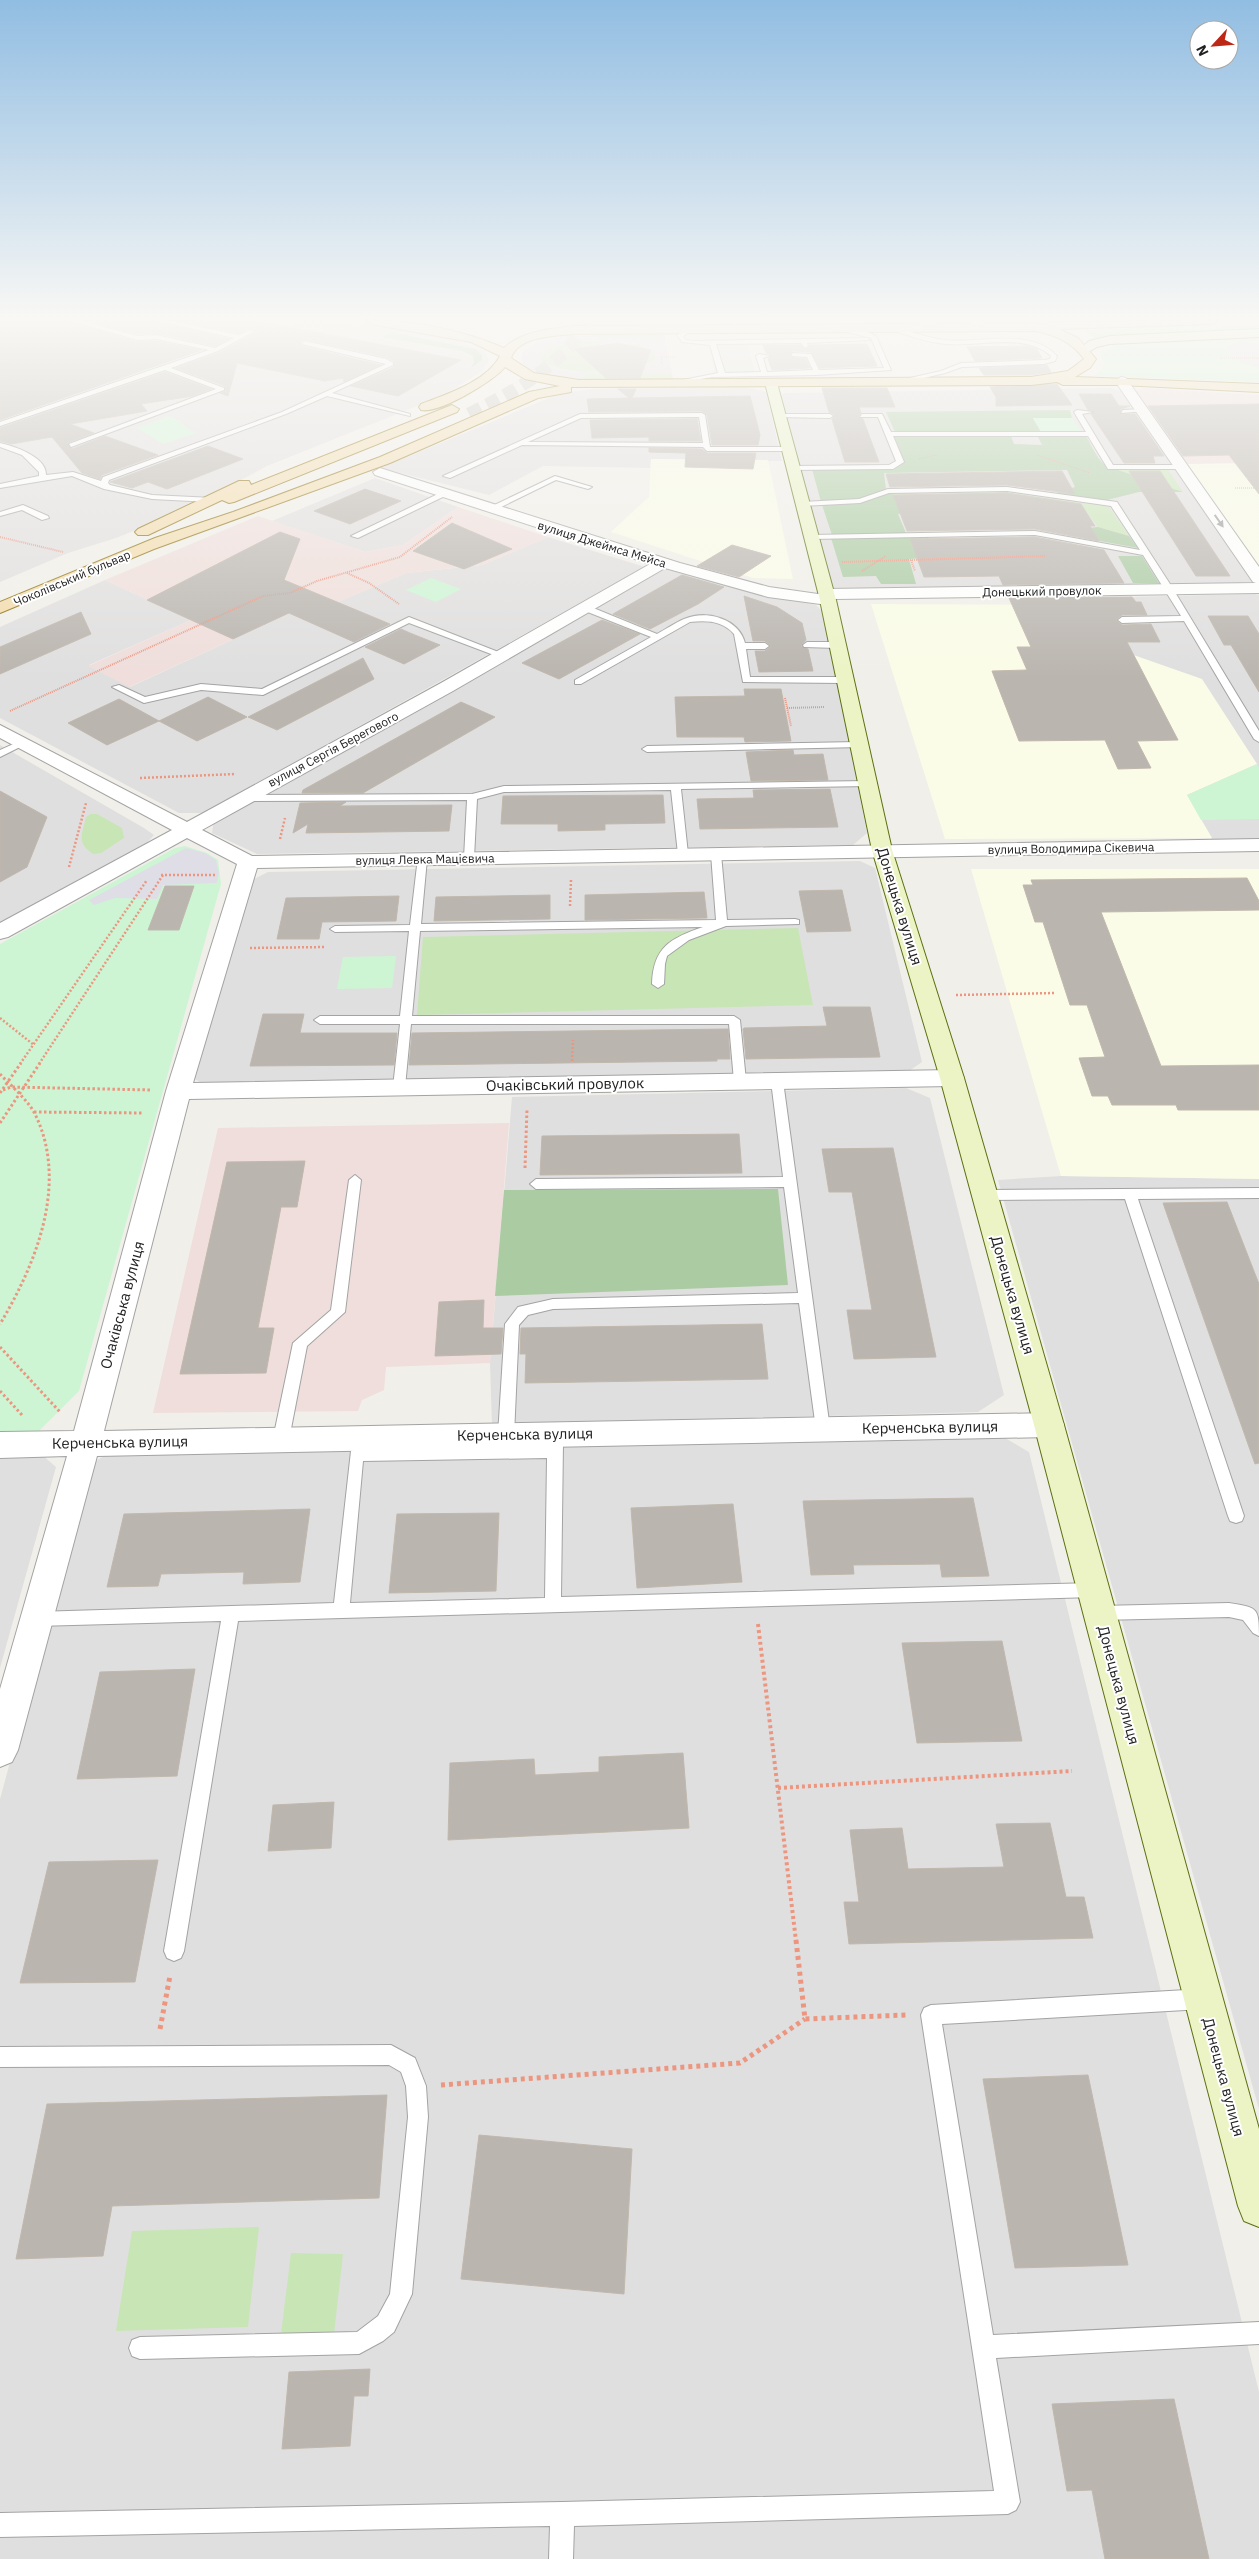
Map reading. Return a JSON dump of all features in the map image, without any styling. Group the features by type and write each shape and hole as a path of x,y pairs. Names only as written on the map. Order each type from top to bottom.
{"main road":[{"name":"Чоколівський бульвар","path":"130,539 269,472 348,439"},
{"name":"Чоколівський бульвар","path":"0,591 379,439"},
{"name":"Чоколівський бульвар","path":"0,608 407,439"},
{"name":"Чоколівський бульвар","path":"145,547 238,515 385,460 432,439"}],"street":[{"name":"Донецька вулиця","path":"785,439 827,597 882,850 952,1078 1049,1424 1259,2206"},
{"path":"1162,439 1259,579"},
{"name":"вулиця Джеймса Мейса","path":"380,472 473,504 663,563 768,592 827,597"},
{"name":"вулиця Сергія Берегового","path":"0,932 186,831 663,563"},
{"name":"Донецький провулок","path":"827,597 1259,588"},
{"name":"вулиця Левка Мацієвича","path":"3,722 23,743 186,831 248,862 882,850"},
{"name":"вулиця Володимира Сікевича","path":"882,850 1259,845"},
{"name":"Очаківська вулиця","path":"0,1750 86,1442 166,1090 248,862"},
{"name":"Очаківський провулок","path":"166,1090 952,1078"},
{"name":"Керченська вулиця","path":"0,1445 506,1434 555,1443 823,1429 1049,1424"}],"lane":[{"path":"71,444 84,439"},
{"path":"105,485 106,480 214,439"},
{"path":"447,476 529,439"},
{"path":"705,439 707,450 787,448"},
{"path":"792,468 890,467 900,462 890,439"},
{"path":"1093,439 1111,467 1181,467"},
{"path":"519,444 706,444"},
{"path":"0,445 16,449 35,459 44,472 42,478"},
{"path":"0,486 73,474 128,493 152,497 210,500"},
{"path":"490,509 555,478 588,487"},
{"path":"802,504 860,501 888,491 1007,489 1114,504 1187,618 1259,739"},
{"path":"355,536 445,494"},
{"path":"0,514 23,507 45,518"},
{"path":"811,537 1035,533 1146,553"},
{"path":"583,608 657,637"},
{"path":"578,682 688,620 702,617 726,623 738,634 746,680 844,680"},
{"path":"1122,620 1187,618"},
{"path":"116,687 144,700 201,687 262,692 409,620 502,655"},
{"path":"807,645 837,645"},
{"path":"740,646 765,646"},
{"path":"0,754 23,743"},
{"path":"647,749 858,745"},
{"path":"243,798 472,797 504,789 867,784"},
{"path":"676,786 683,854"},
{"path":"469,858 472,797"},
{"path":"716,854 722,924"},
{"path":"398,1087 422,859"},
{"path":"336,929 795,922"},
{"path":"658,984 659,963 667,949 687,937 722,924"},
{"path":"320,1020 734,1020 740,1081"},
{"path":"777,1081 823,1429"},
{"path":"281,1439 300,1343 338,1312 354,1180"},
{"path":"536,1184 790,1182"},
{"path":"984,1195 1259,1193"},
{"path":"1130,1194 1236,1516"},
{"path":"506,1434 512,1324 523,1311 553,1304 806,1298"},
{"path":"341,1611 356,1455 555,1443 553,1605"},
{"path":"36,1619 756,1599 1097,1602 1229,1610 1248,1614 1259,1628"},
{"path":"174,1951 231,1614"},
{"path":"0,2525 562,2514 1008,2502 931,2015 1204,1999"},
{"path":"0,2057 391,2055 408,2064 416,2086 418,2117 401,2294 394,2312 380,2332 359,2343 140,2348"},
{"path":"984,2347 1259,2332"},
{"path":"561,2559 562,2514"}],"path":[{"path":"1011,439 1016,447 1093,474"},
{"path":"1235,488 1255,488"},
{"path":"3,722 263,596 290,593 317,581 400,557 473,504"},
{"path":"855,575 917,535"},
{"path":"0,537 63,552"},
{"path":"835,562 1049,556"},
{"path":"346,572 374,586 432,628"},
{"path":"781,680 796,746"},
{"path":"787,708 833,707"},
{"path":"136,778 240,774"},
{"path":"278,847 289,798"},
{"path":"67,874 86,804"},
{"path":"569,926 572,870"},
{"path":"157,875 218,875"},
{"path":"0,1123 163,875"},
{"path":"1,1092 150,876 142,876"},
{"path":"248,948 330,947 336,929"},
{"path":"952,995 1055,993"},
{"path":"0,1018 34,1045"},
{"path":"572,1084 573,1020"},
{"path":"0,1074 34,1112 42,1132 47,1162 47,1201 40,1240 21,1288 0,1324"},
{"path":"1,1092 11,1086 166,1090"},
{"path":"527,1101 524,1177 536,1184"},
{"path":"34,1112 147,1113"},
{"path":"0,1347 60,1412"},
{"path":"0,1391 24,1417"},
{"path":"756,1599 805,2019"},
{"path":"778,1788 1072,1771"},
{"path":"155,2056 174,1951"},
{"path":"416,2086 740,2063 805,2019 931,2015"}],"shaded area":[{"path":"0,439 333,439 267,466 183,511 116,538 68,553 0,582"},
{"path":"449,439 777,439 782,461 651,459 650,468 543,466 489,495 380,468"},
{"path":"793,439 1155,439 1256,582 1250,586 840,592 830,587"},
{"path":"1170,439 1259,439 1259,463 1188,464"},
{"path":"651,459 768,460 793,579 753,578 611,532 649,497"},
{"path":"1259,463 1259,571 1188,464"},
{"path":"375,478 458,507 403,545 365,552 272,521"},
{"path":"458,507 548,537 482,565 406,573 312,613 301,608 129,687 88,666 191,620 105,580 258,516 365,552 403,545"},
{"path":"548,537 645,567 203,813 179,813 0,718 0,627 105,580 191,620 89,665 130,687 301,608 312,613 406,573 482,565"},
{"path":"668,567 757,592 816,605 825,614 867,833 853,845 257,854 212,833 214,820"},
{"path":"1259,595 1259,842 1213,842 1080,598"},
{"path":"871,604 1082,605 1105,645 1202,679 1257,764 1187,795 1212,838 945,839"},
{"path":"0,745 154,835 145,845 0,923"},
{"path":"186,848 205,853 216,860 219,873 217,883 163,885 157,899 115,898 94,905 89,900"},
{"path":"860,861 875,868 922,1062 909,1071 205,1085 191,1077 254,879 268,872"},
{"path":"971,869 1259,869 1259,1179 1061,1176"},
{"path":"906,1088 930,1098 1004,1395 978,1412 492,1425 490,1363 512,1097"},
{"path":"509,1123 490,1363 386,1367 384,1390 362,1400 358,1411 153,1413 218,1128"},
{"path":"1061,1176 1259,1179 1259,2109 998,1180"},
{"path":"1000,1435 1029,1452 1259,2392 1259,2559 0,2559 0,1799 91,1464 114,1450"},
{"path":"41,1454 56,1467 0,1668 0,1455"}],"green space":[{"path":"156,439 177,439 163,444"},
{"path":"895,439 1012,439 1014,444 1042,445 1039,439 1088,439 1107,467 1183,492 1139,492 1107,500 1056,493 1075,487 1067,470 884,473 886,490 860,499 821,502 812,469 883,470 902,464"},
{"path":"1167,468 1183,492 1118,470"},
{"path":"1008,492 1109,507 1129,536 1098,527 1086,511 943,513 911,503 890,493"},
{"path":"890,493 911,503 943,513 898,514 906,533 832,535 822,505 862,503"},
{"path":"1098,527 1129,536 1138,548 1067,535 1068,530"},
{"path":"928,536 937,557 909,559 916,584 881,584 876,576 843,577 831,538"},
{"path":"1118,556 1142,556 1159,583 1133,583"},
{"path":"431,578 461,589 436,602 406,590"},
{"path":"1257,764 1259,768 1259,819 1201,820 1187,795"},
{"path":"91,814 97,814 122,828 124,838 101,853 93,854 82,842 86,817"},
{"path":"185,846 207,853 218,860 221,884 79,1391 39,1431 0,1432 0,944 175,848"},
{"path":"798,928 813,1005 417,1015 423,937"},
{"path":"396,956 392,988 337,989 343,957"},
{"path":"778,1189 788,1285 495,1296 504,1190"},
{"path":"259,2227 248,2327 116,2331 132,2231"},
{"path":"291,2253 343,2254 334,2334 281,2334"}],"building":[{"path":"0,439 38,439 11,444"},
{"path":"54,439 77,439 67,443 72,449 96,439 115,439 158,455 102,475 100,479 82,473"},
{"path":"649,439 701,439 701,441 649,441"},
{"path":"711,439 759,439 758,445 712,445"},
{"path":"838,439 871,439 879,462 845,462"},
{"path":"1108,439 1153,439 1164,456 1153,456 1155,463 1124,463"},
{"path":"1171,439 1259,439 1259,494 1229,455 1183,456"},
{"path":"208,446 243,459 167,489 148,482 132,488 110,482"},
{"path":"649,448 702,449 707,453 756,453 753,469 685,467 686,453 649,452"},
{"path":"1062,471 1075,494 1007,485 890,487 886,474"},
{"path":"1129,471 1160,471 1230,576 1196,576"},
{"path":"365,489 401,501 350,524 314,511"},
{"path":"1007,493 1081,504 1095,526 1090,526 1099,541 1035,529 907,531 893,495"},
{"path":"452,523 512,549 464,569 413,551"},
{"path":"280,532 300,539 284,580 390,624 354,642 289,613 233,639 147,600"},
{"path":"1035,537 1104,550 1124,583 1003,585 999,576 924,577 910,539"},
{"path":"732,545 771,556 739,577 697,566"},
{"path":"682,575 724,587 698,604 650,629 613,614"},
{"path":"744,596 777,607 802,623 806,640 801,646 808,649 813,671 759,672 755,651 765,651 771,646 765,641 753,641"},
{"path":"1132,597 1136,602 1141,602 1147,615 1122,615 1116,620 1122,625 1151,624 1160,642 1127,642 1178,740 1137,741 1151,768 1118,769 1105,740 1019,741 992,671 1027,670 1017,647 1031,647 1009,598"},
{"path":"81,612 91,634 0,674 0,647"},
{"path":"1208,616 1248,616 1259,634 1259,692 1231,645 1224,645"},
{"path":"602,620 640,634 559,679 522,663"},
{"path":"401,629 440,645 404,664 365,647"},
{"path":"363,658 374,679 277,730 248,717"},
{"path":"744,689 781,689 791,741 745,742 744,737 677,737 675,697 745,696"},
{"path":"208,697 247,717 197,741 159,721"},
{"path":"119,699 159,721 107,745 68,723"},
{"path":"461,702 495,717 363,793 302,793 303,790"},
{"path":"793,750 794,755 823,754 828,780 751,781 746,752"},
{"path":"830,789 838,827 700,829 697,799 754,798 753,790"},
{"path":"0,791 47,817 27,867 0,882"},
{"path":"663,795 665,823 605,824 605,830 558,831 558,824 501,824 503,796"},
{"path":"346,802 340,806 452,805 449,831 306,833 308,824 293,833 300,803"},
{"path":"1247,878 1259,901 1259,910 1101,912 1161,1066 1259,1065 1259,1110 1178,1110 1176,1105 1112,1105 1108,1096 1092,1096 1079,1058 1105,1057 1087,1005 1070,1005 1043,922 1035,922 1023,885 1033,885 1031,880"},
{"path":"165,886 194,886 179,930 148,930"},
{"path":"842,890 851,931 807,932 799,891"},
{"path":"704,892 707,918 585,920 585,895"},
{"path":"550,895 550,919 434,921 436,897"},
{"path":"399,896 396,921 322,922 319,939 277,939 286,898"},
{"path":"823,1007 870,1007 880,1057 746,1059 744,1028 827,1026"},
{"path":"263,1014 304,1014 300,1033 397,1033 394,1065 250,1066"},
{"path":"728,1029 730,1059 717,1059 717,1061 409,1065 412,1033"},
{"path":"739,1134 742,1173 540,1175 542,1136"},
{"path":"893,1148 936,1357 854,1359 847,1310 872,1310 852,1192 829,1192 822,1149"},
{"path":"305,1161 297,1207 281,1207 258,1328 274,1328 266,1373 180,1374 227,1162"},
{"path":"1227,1202 1259,1284 1259,1463 1255,1464 1163,1203"},
{"path":"484,1300 483,1328 503,1328 501,1354 435,1356 439,1302"},
{"path":"762,1324 768,1379 525,1383 526,1354 520,1354 521,1328"},
{"path":"973,1498 989,1576 942,1577 940,1564 853,1565 854,1574 811,1575 803,1501"},
{"path":"733,1504 742,1582 637,1588 631,1508"},
{"path":"310,1509 300,1582 243,1584 244,1572 161,1574 158,1586 107,1587 124,1514"},
{"path":"499,1513 496,1591 389,1593 397,1514"},
{"path":"1002,1641 1022,1741 917,1743 902,1643"},
{"path":"195,1669 177,1776 77,1779 100,1672"},
{"path":"683,1753 689,1828 448,1840 450,1763 534,1759 535,1775 599,1772 599,1757"},
{"path":"334,1802 331,1848 268,1851 273,1805"},
{"path":"1050,1823 1066,1897 1084,1897 1093,1938 849,1944 844,1902 859,1902 850,1830 902,1828 908,1869 1004,1867 996,1824"},
{"path":"158,1860 135,1982 20,1983 49,1862"},
{"path":"1088,2075 1128,2265 1015,2268 983,2079"},
{"path":"387,2095 379,2198 112,2206 103,2256 16,2259 47,2104"},
{"path":"479,2135 632,2149 624,2294 461,2279"},
{"path":"370,2369 368,2396 354,2396 350,2446 282,2449 289,2372"},
{"path":"1174,2399 1209,2559 1105,2559 1092,2490 1067,2491 1052,2404"}]}
